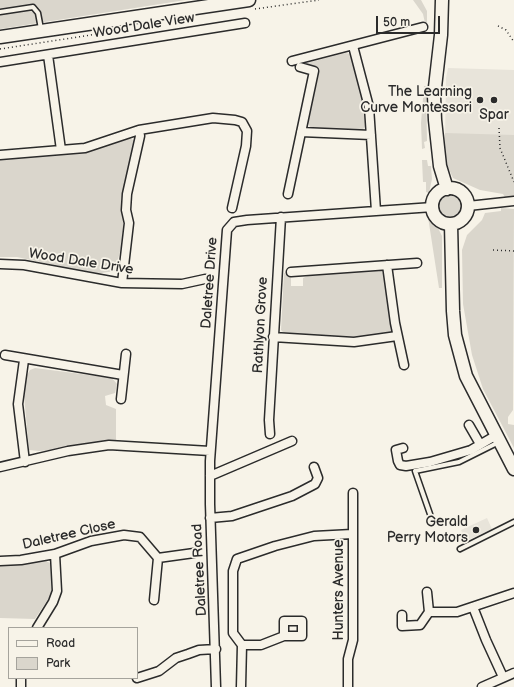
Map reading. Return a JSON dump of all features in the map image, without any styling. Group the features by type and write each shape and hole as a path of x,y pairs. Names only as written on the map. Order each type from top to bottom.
{"street":[{"path":"0,37 249,0"},
{"path":"434,0 442,16"},
{"path":"442,0 442,16 434,96 440,166 447,189"},
{"path":"442,16 449,0"},
{"name":"Wood Dale View","path":"0,62 152,36 245,23"},
{"path":"292,61 424,26"},
{"path":"353,46 370,107 376,211"},
{"path":"48,55 61,150"},
{"path":"288,194 314,71 300,67"},
{"path":"0,155 85,148 139,130 213,118 236,120 244,125 247,131 246,146 232,208"},
{"path":"122,284 130,223 126,210 127,194 140,136 139,130"},
{"path":"301,132 371,135"},
{"path":"447,189 459,191 467,200 468,206 468,211 461,220 451,224 441,222 437,218 433,207 438,194 447,189"},
{"path":"468,206 514,201"},
{"name":"Daletree Drive","path":"210,451 226,234 231,224 239,221 281,217 433,207"},
{"name":"Rathlyon Grove","path":"270,434 269,420 273,337 281,217"},
{"path":"451,224 455,335 466,376 497,439 514,469"},
{"path":"291,272 417,263"},
{"name":"Wood Dale Drive","path":"0,264 24,265 122,284 182,284 204,279"},
{"path":"387,265 404,365"},
{"path":"273,337 354,342 398,336"},
{"path":"121,399 126,354"},
{"path":"5,356 123,375"},
{"path":"24,360 18,404 25,462"},
{"path":"469,425 480,444"},
{"path":"403,448 396,450 400,465 406,466 430,462 471,450 480,444 497,439"},
{"path":"210,476 292,441"},
{"path":"0,467 68,451 109,444 210,451"},
{"name":"Daletree Road","path":"210,451 210,518 216,649 216,687"},
{"path":"210,518 232,516 292,496 315,484 318,478 314,467"},
{"name":"Hunters Avenue","path":"348,687 348,659 353,640 352,493"},
{"path":"241,687 242,645 233,633 233,571 237,559 275,546 314,536 352,534"},
{"name":"Daletree Close","path":"0,561 21,560 55,554 91,541 124,535 140,537 158,558"},
{"path":"154,600 158,558 194,553"},
{"path":"38,627 53,602 57,591 55,554"},
{"path":"402,615 402,626 420,625 429,612 427,592"},
{"path":"429,612 458,612 514,593"},
{"path":"473,607 503,677"},
{"path":"242,645 261,645 284,636"},
{"path":"138,678 159,671 176,658 199,650 216,649"},
{"path":"482,687 514,672"}],"lane":[{"path":"0,12 33,7 38,13 41,30"},
{"path":"430,514 415,471 459,462 497,439"},
{"path":"460,549 514,522"}],"path":[{"path":"498,26 506,30 514,42"},
{"path":"39,43 39,49"},
{"path":"499,108 499,119"},
{"path":"456,110 461,111"},
{"path":"499,128 500,148 514,182"},
{"path":"493,250 514,251"}],"shaded area":[{"path":"448,68 514,70 514,138 445,138 446,78"},
{"name":"Gerald Perry Motors","path":"487,518 492,529 466,541 461,530"}],"green space":[{"path":"0,0 186,0 0,29"},
{"path":"413,0 421,0 427,11 427,32 423,14"},
{"path":"345,53 352,54 366,113 367,122 365,127 362,130 323,130 310,127 308,123 320,69 303,64"},
{"path":"424,86 426,86 427,141 424,142 425,148 422,149 421,123"},
{"path":"445,133 514,135 514,196 505,197 503,194 480,190 453,178 447,165 444,142"},
{"path":"128,137 135,141 121,203 124,217 122,244 115,271 95,274 17,257 0,257 0,160 83,153"},
{"path":"422,160 427,160 428,166 431,166 432,179 429,193 426,192 426,182 423,182"},
{"path":"450,195 458,198 461,206 458,214 450,217 442,214 439,206 442,198"},
{"path":"501,208 514,209 513,410 508,417 508,424 514,425 514,448 483,389 472,355 463,304 462,250 467,235 482,220 485,213 501,211"},
{"path":"428,217 436,224 442,236 442,288 439,288"},
{"path":"376,270 385,274 393,329 389,334 367,338 341,339 286,335 281,330 284,273 291,274 291,286 303,286 303,278 310,275"},
{"path":"35,368 112,378 117,384 115,393 105,396 106,405 116,409 116,440 53,450 29,450 24,395 27,375 30,370"},
{"path":"46,561 50,563 52,567 52,593 35,619 0,618 0,566"}],"place":[{"name":"The Learning Curve Montessori","path":"480,100"},
{"name":"Spar","path":"494,100"},
{"name":"Gerald Perry Motors","path":"476,530"}]}
